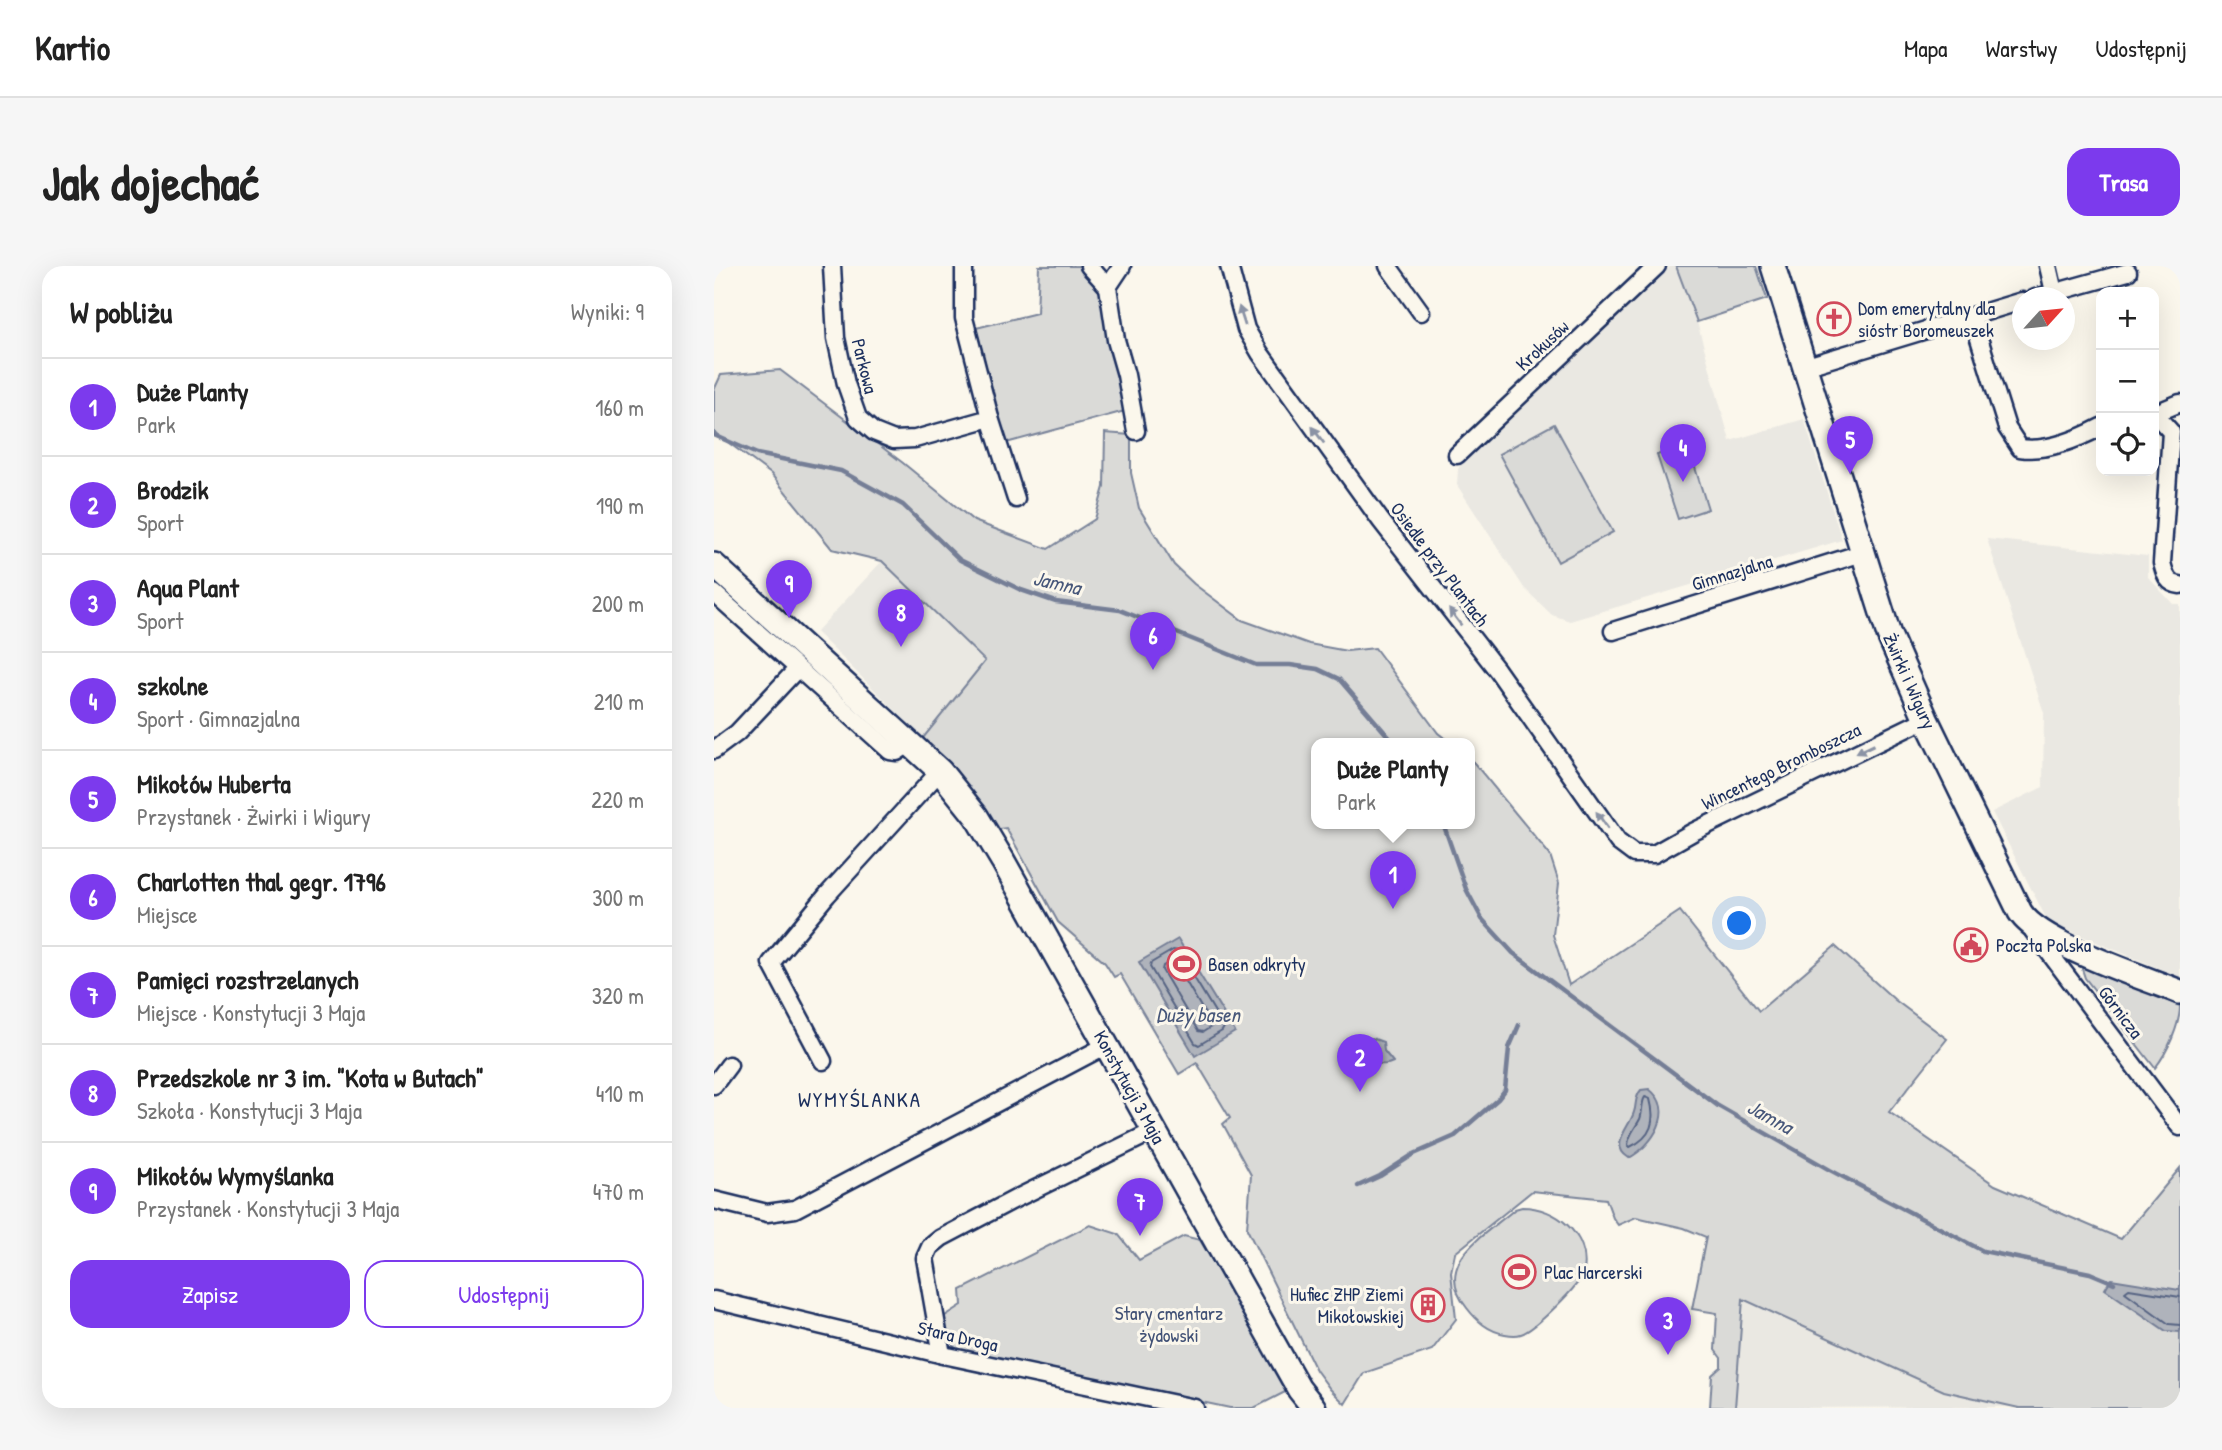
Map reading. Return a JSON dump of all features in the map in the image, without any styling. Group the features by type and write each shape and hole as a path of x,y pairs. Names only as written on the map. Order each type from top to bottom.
{"street":[{"name":"Parkowa","path":"832,266 836,338 846,384 858,418 874,432 894,440 915,439 990,418"},
{"path":"964,266 964,318 990,418 1016,499"},
{"path":"1089,266 1108,287 1116,340 1126,375 1136,432"},
{"path":"1108,287 1122,266"},
{"name":"Osiedle przy Plantach","path":"1229,266 1246,329 1317,434 1497,670 1618,842 1634,855 1654,853"},
{"path":"1388,266 1421,312"},
{"name":"Krokusów","path":"1457,455 1657,266"},
{"name":"Żwirki i Wigury","path":"1773,266 1889,635 1926,719 2027,923"},
{"path":"2048,266 2053,287"},
{"path":"2072,287 2128,272"},
{"path":"1804,367 2012,304"},
{"path":"1972,317 2007,428 2020,448 2035,450 2096,430"},
{"path":"2159,411 2180,403"},
{"path":"2159,418 2171,432 2174,462 2173,504 2162,563 2166,577 2173,584 2180,585"},
{"name":"Gimnazjalna","path":"1614,631 1862,553"},
{"name":"Konstytucji 3 Maja","path":"714,565 940,771 976,816 1299,1389 1314,1408"},
{"path":"714,593 890,751 897,752 910,743"},
{"path":"714,750 737,733 797,669"},
{"name":"Wincentego Bromboszcza","path":"1654,853 1926,719"},
{"path":"823,1061 771,962 827,895 940,771"},
{"path":"2027,923 2067,945 2180,992"},
{"name":"Górnicza","path":"2027,923 2180,1128"},
{"path":"714,1200 767,1213 796,1209 1107,1045"},
{"path":"714,1085 729,1065"},
{"path":"942,1355 925,1258 930,1247 941,1238 1017,1198 1154,1131"},
{"name":"Stara Droga","path":"714,1300 942,1355 1195,1408"}],"shaded area":[{"path":"1671,266 1676,266 1697,322 1730,441 1804,419 1842,540 1570,621 1552,615 1524,588 1457,485 1458,469 1471,447"},
{"path":"1987,539 2148,556 2148,577 2173,604 2180,604 2180,977 2048,922 1992,812 2043,787 2044,713"},
{"path":"882,561 985,662 923,738 816,632"},
{"path":"1742,1298 1944,1391 2016,1407 1735,1408"}],"green space":[{"path":"1039,266 1080,266 1104,291 1125,411 1006,443 976,328 1037,313"},
{"path":"1676,266 1756,266 1767,299 1697,322"},
{"path":"780,370 903,463 974,521 1048,549 1095,519 1104,487 1105,433 1131,435 1131,473 1139,508 1174,565 1194,584 1242,620 1309,644 1347,651 1375,648 1444,738 1311,738 1311,829 1475,829 1475,764 1550,855 1559,883 1553,935 1569,985 1680,911 1759,1011 1835,946 1895,1000 1947,1039 1889,1112 1995,1185 2121,1239 2180,1168 2180,1408 2019,1408 1944,1391 1743,1299 1735,1408 1710,1407 1712,1375 1721,1367 1721,1358 1715,1350 1717,1313 1692,1309 1706,1237 1684,1228 1636,1217 1618,1225 1606,1199 1532,1191 1455,1253 1451,1272 1456,1319 1432,1350 1364,1373 1345,1404 1316,1370 1247,1229 1251,1175 1223,1124 1230,1118 1197,1063 1179,1074 1120,974 1114,977 1105,963 1058,922 1006,828 993,830 919,743 985,661 882,561 832,549 771,474 714,432 714,390 721,375"},
{"path":"1554,424 1613,532 1558,562 1499,454"},
{"path":"1688,445 1708,509 1678,519 1657,455"},
{"path":"2084,966 2180,1006 2172,1038 2155,1068 2085,978 2082,969"},
{"name":"Plac Harcerski","path":"1522,1207 1547,1212 1568,1225 1582,1246 1584,1271 1575,1286 1546,1316 1527,1331 1511,1335 1499,1333 1483,1325 1475,1317 1457,1292 1455,1277 1458,1264 1477,1240 1515,1209"},
{"name":"Stary cmentarz żydowski","path":"1090,1225 1118,1234 1139,1260 1184,1236 1200,1240 1289,1390 1254,1408 1230,1408 955,1348 947,1336 942,1318 962,1305 961,1290"}],"water":[{"name":"Duży basen","path":"1178,939 1235,1032 1195,1056 1139,962"},
{"path":"1372,1038 1383,1042 1384,1051 1393,1062 1382,1064 1373,1060 1367,1046 1368,1040"},
{"path":"1649,1089 1661,1107 1661,1117 1646,1145 1629,1158 1623,1153 1620,1142 1632,1118 1636,1098 1641,1090"},
{"path":"2111,1279 2180,1290 2180,1332 2166,1331 2105,1289"}],"waterway":[{"name":"Jamna","path":"714,435 757,454 841,471 903,505 960,560 1021,590 1056,602 1120,610 1256,665 1290,665 1318,669 1339,679 1390,738"},
{"name":"Jamna","path":"1445,829 1466,889 1482,919 1513,953 1718,1106 1830,1170 1983,1251 2090,1273 2114,1283"},
{"path":"1358,1186 1380,1176 1414,1154 1455,1136 1498,1099 1505,1090 1509,1048 1519,1025"}],"place":[{"name":"Dom emerytalny dla sióstr Boromeuszek","path":"1834,319"},
{"name":"Mikołów Huberta","path":"1850,474"},
{"name":"szkolne","path":"1683,482"},
{"name":"Mikołów Wymyślanka","path":"789,618"},
{"name":"Przedszkole nr 3 im. \"Kota w Butach\"","path":"901,647"},
{"name":"Charlotten thal gegr. 1796","path":"1153,670"},
{"name":"Duże Planty","path":"1393,909"},
{"name":"Poczta Polska","path":"1971,945"},
{"name":"Basen odkryty","path":"1184,964"},
{"name":"Brodzik","path":"1360,1092"},
{"name":"Pamięci rozstrzelanych","path":"1140,1236"},
{"name":"Plac Harcerski","path":"1519,1272"},
{"name":"Hufiec ZHP Ziemi Mikołowskiej","path":"1428,1305"},
{"name":"Aqua Plant","path":"1668,1355"}],"district":[{"name":"WYMYŚLANKA","path":"860,1100"}]}
